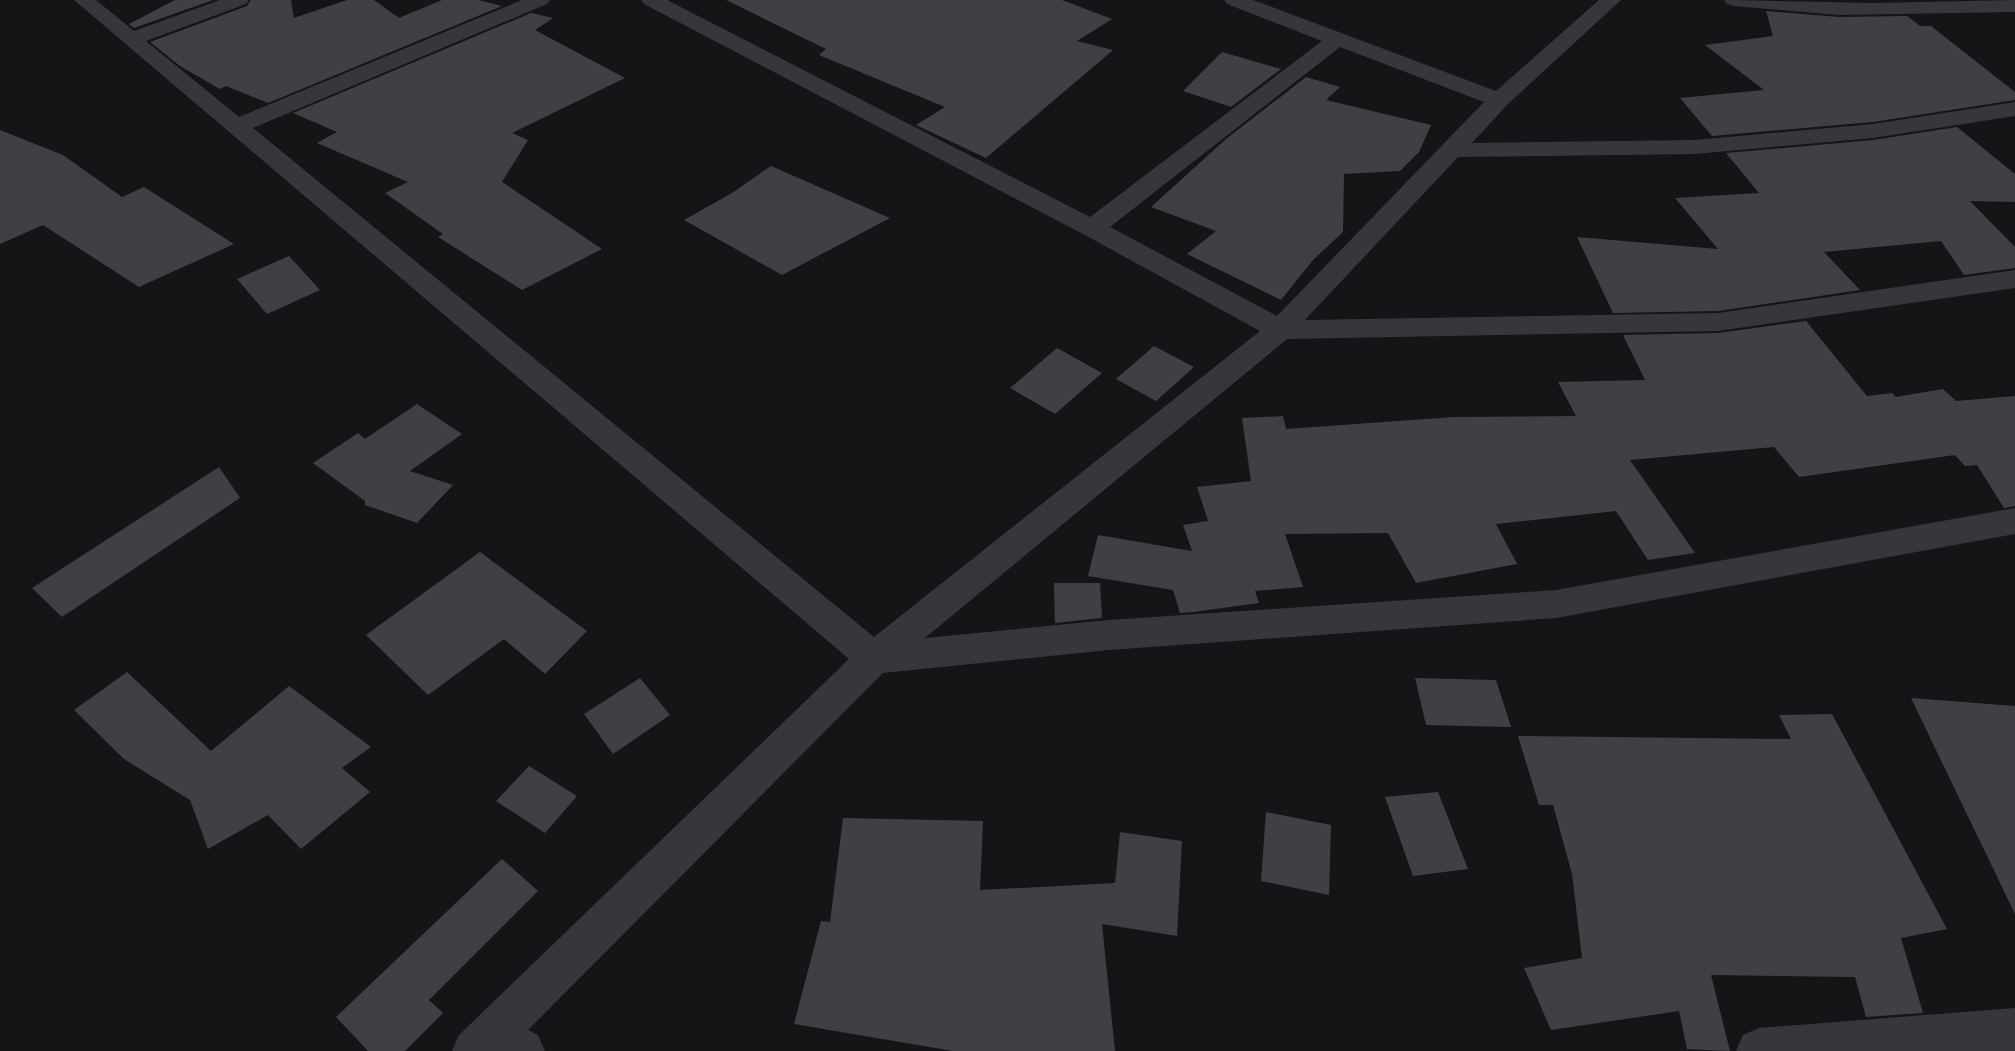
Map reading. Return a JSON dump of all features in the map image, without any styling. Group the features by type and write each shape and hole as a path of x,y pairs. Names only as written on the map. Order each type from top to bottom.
{"street":[{"path":"84,0 874,658 1109,635 1556,604 2015,521"},
{"path":"132,39 239,0"},
{"path":"235,127 540,0"},
{"path":"651,0 1092,228 1280,330 1718,322 2015,279"},
{"path":"1234,0 1499,100"},
{"path":"494,1048 874,658 1280,330 1499,100 1611,0"},
{"path":"1734,0 1785,8 1837,10 2015,6"},
{"path":"1092,228 1338,39"},
{"path":"1452,150 1695,147 1873,131 2015,109"},
{"path":"1759,1051 2015,1031"}],"building":[{"path":"175,0 213,0 134,28 129,24"},
{"path":"251,0 291,0 294,18 347,0 374,0 399,18 442,0 478,0 502,6 268,103 226,86 220,89 180,66 150,42 247,6"},
{"path":"726,0 1062,0 1112,19 1077,41 1113,50 986,158 916,125 945,107 819,55 826,49"},
{"path":"1766,11 1839,17 1907,16 1920,26 1931,26 2015,92 2015,100 1873,122 1712,136 1680,98 1764,90 1705,45 1773,36"},
{"path":"531,13 553,18 535,30 625,78 512,133 528,140 502,182 602,249 522,290 438,237 443,234 385,193 408,182 317,143 337,132 293,113"},
{"path":"1222,52 1281,69 1231,107 1183,91"},
{"path":"1306,77 1340,87 1326,100 1431,125 1419,152 1400,171 1344,174 1343,232 1313,260 1281,300 1187,254 1216,231 1151,207 1226,139"},
{"path":"1957,127 2015,174 2015,202 1970,201 2015,247 2015,268 1964,275 1941,241 1824,252 1860,290 1718,311 1613,313 1577,237 1718,249 1675,198 1759,193 1726,153 1873,140"},
{"path":"0,130 63,155 122,197 144,187 234,244 139,287 43,225 0,244"},
{"path":"771,166 890,218 782,275 684,220 732,193"},
{"path":"289,256 320,290 267,314 237,279"},
{"path":"1806,321 1867,396 1892,393 1896,397 1943,389 1956,401 2015,396 2015,506 2004,508 1977,465 1965,466 1955,455 1799,477 1774,447 1630,460 1695,553 1648,560 1616,511 1496,524 1517,564 1416,583 1388,533 1285,534 1303,587 1255,591 1259,603 1193,612 1180,613 1173,590 1088,576 1098,535 1192,551 1183,525 1208,521 1197,487 1251,481 1242,418 1283,416 1286,429 1454,417 1576,416 1558,382 1645,380 1623,335 1718,333"},
{"path":"1154,346 1194,367 1156,401 1116,379"},
{"path":"1057,348 1102,373 1055,414 1010,388"},
{"path":"417,404 462,434 410,471 453,485 417,523 365,505 365,501 313,463 358,433 365,439"},
{"path":"219,467 240,498 62,617 32,588"},
{"path":"480,552 587,631 545,674 504,639 428,695 366,635"},
{"path":"1054,583 1100,583 1102,618 1055,623"},
{"path":"127,672 211,751 289,686 371,747 342,768 370,792 301,849 268,815 208,849 190,800 124,759 74,710"},
{"path":"640,678 670,715 613,754 584,714"},
{"path":"1415,678 1496,680 1511,727 1426,725"},
{"path":"1911,698 2015,706 2015,914"},
{"path":"1832,714 1947,929 1901,938 1923,1013 1866,1017 1855,977 1711,975 1730,1051 1687,1049 1679,1011 1551,1030 1524,968 1582,958 1572,874 1553,805 1539,805 1518,736 1791,739 1779,715"},
{"path":"529,766 577,796 545,833 496,801"},
{"path":"1438,792 1468,869 1413,876 1385,797"},
{"path":"1266,812 1331,825 1329,895 1261,881"},
{"path":"843,818 983,821 980,890 1115,883 1120,832 1182,841 1177,936 1102,924 1115,1051 953,1051 794,1024 821,921 830,922"},
{"path":"502,859 538,891 429,1000 443,1013 405,1051 368,1051 336,1017"}]}
